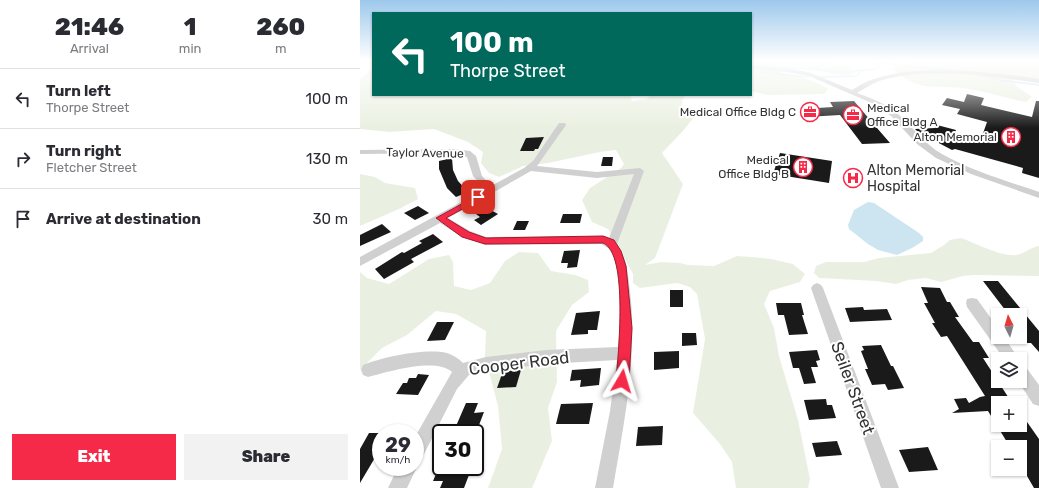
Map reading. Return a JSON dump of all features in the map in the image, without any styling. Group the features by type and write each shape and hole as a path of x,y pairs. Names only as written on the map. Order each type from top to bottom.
{"street":[{"path":"827,83 888,109 920,142 939,156 974,172 1039,195"},
{"path":"851,93 870,83"},
{"path":"360,262 530,168 536,163 562,125"},
{"name":"Taylor Avenue","path":"360,152 467,152 474,158 476,176 491,190"},
{"path":"530,168 581,174 610,175 640,171 612,244"},
{"path":"440,218 466,234 485,241 603,240 612,244 617,251 624,287 627,328 626,353 604,488"},
{"name":"Seiler Street","path":"817,288 890,488"},
{"path":"972,303 1007,352"},
{"name":"Cooper Road","path":"368,370 400,363 446,360 454,364 462,371 471,367 486,364 546,358 626,353"},
{"path":"424,437 452,384 462,371"},
{"path":"1027,381 1039,398"},
{"path":"397,488 403,476"}],"green space":[{"path":"360,83 372,83 372,96 630,96 632,101 646,99 650,96 685,96 683,98 681,109 695,116 662,153 683,184 655,258 645,265 661,262 714,266 737,256 771,259 793,264 805,274 800,282 770,291 764,304 774,328 779,356 798,420 810,479 808,488 736,488 732,462 720,444 693,413 705,339 697,294 690,287 677,283 640,288 633,283 633,274 608,229 592,222 582,200 590,188 621,168 624,164 616,150 548,163 523,166 499,177 489,173 481,163 483,152 468,142 434,129 389,132 360,129"},
{"path":"752,83 816,83 828,89 824,94 767,95 752,91"},
{"path":"915,83 1015,83 1016,86 1032,97 1026,102 981,91 952,87 924,86"},
{"path":"360,174 375,177 385,183 415,188 418,199 360,226"},
{"path":"961,238 996,252 1010,255 1016,255 1039,246 1039,276 974,275 963,276 941,282 926,278 908,280 896,284 876,281 819,278 814,273 816,266 826,262 864,262 879,258 931,253 950,240"},
{"path":"519,252 538,253 551,271 575,275 588,280 589,292 572,305 556,331 557,382 548,408 552,441 532,488 488,488 502,449 498,406 485,357 486,331 456,314 436,311 407,335 382,348 360,370 360,272 367,278 389,284 429,259 449,255 453,262 454,286 471,290 490,283 505,261"}],"water":[{"path":"868,202 874,203 919,233 923,237 923,241 897,255 878,250 868,244 849,229 848,225 854,210"}],"building":[{"name":"Alton Memorial","path":"967,94 984,98 981,105 1032,117 1036,101 1039,101 1039,178 1022,173 1023,168 955,149 952,150 915,129 935,128 937,125 956,130 954,135 980,142 987,122 957,114 960,109 942,105 947,98 964,102"},
{"name":"Medical Office Bldg A","path":"854,101 890,143 862,144 840,115 806,117 801,109 833,107 830,102"},
{"path":"544,137 538,149 535,149 534,151 520,151 526,138"},
{"name":"Medical Office Bldg B","path":"780,153 832,161 829,183 773,174"},
{"path":"603,157 613,157 612,166 601,166"},
{"path":"452,158 453,170 458,181 468,192 456,197 447,188 439,169 439,161"},
{"path":"418,206 429,213 415,220 404,213"},
{"path":"487,208 498,214 481,225 474,220 480,217 476,214"},
{"path":"563,214 582,214 580,223 560,223"},
{"path":"517,221 529,221 525,230 513,230"},
{"path":"382,224 391,232 360,246 360,235"},
{"path":"433,234 443,242 411,259 414,262 384,279 375,269 402,252 404,253 422,243 419,241"},
{"path":"580,250 577,267 567,268 568,263 561,263 564,251"},
{"path":"983,281 998,281 1020,308 1004,308"},
{"path":"921,287 940,288 947,302 950,302 959,317 955,317 973,342 979,342 989,358 983,358 991,370 991,388 1002,388 1007,396 991,396 991,416 988,411 952,413 959,409 954,399 966,398 969,403 985,396 947,336 941,337 932,323 935,323 924,303 928,303"},
{"path":"670,290 683,290 683,307 670,307"},
{"path":"776,303 801,303 804,315 802,315 808,334 789,335 784,315 778,315"},
{"path":"863,307 864,310 887,309 892,320 850,322 845,308"},
{"path":"600,311 597,330 588,330 588,334 571,335 576,313"},
{"path":"1027,316 1039,331 1039,352 1031,343 1027,343"},
{"path":"437,322 454,322 445,340 427,341"},
{"path":"682,333 696,333 697,345 682,346"},
{"path":"881,345 904,388 888,390 885,384 872,385 865,369 868,369 861,351 864,350 862,346"},
{"path":"817,350 820,360 816,361 818,367 811,367 816,383 804,384 799,368 793,368 789,352"},
{"path":"679,351 679,368 654,370 654,352"},
{"path":"601,368 599,385 580,387 581,380 570,381 572,370"},
{"path":"521,370 516,387 497,388 503,371"},
{"path":"418,374 429,375 418,395 396,394 403,383 407,383 409,378 416,378"},
{"path":"826,399 827,405 832,405 836,418 809,420 804,400"},
{"path":"466,403 478,403 474,413 484,412 479,424 457,424"},
{"path":"593,403 589,424 556,424 561,404"},
{"path":"1027,422 1039,439 1039,488 1034,488 1027,476 1027,440 1006,440 1001,432 1027,432"},
{"path":"663,426 662,445 636,446 638,427"},
{"path":"369,433 372,433 372,463 360,483 360,449"},
{"path":"837,441 842,455 816,457 812,443"},
{"path":"928,447 938,470 909,472 899,450"},
{"path":"435,476 469,476 464,488 440,488 443,481 433,481"}],"waterway":[{"path":"1021,83 1039,85"}],"place":[{"name":"Medical Office Bldg C","path":"810,112"},
{"name":"Medical Office Bldg A","path":"853,115"},
{"name":"Alton Memorial","path":"1011,137"},
{"name":"Medical Office Bldg B","path":"803,167"},
{"name":"Alton Memorial Hospital","path":"853,178"}],"route":[{"path":"478,197 440,218 472,238 478,240 515,242 603,240 611,243 617,251 624,287 627,328 626,353 622,381"}]}
